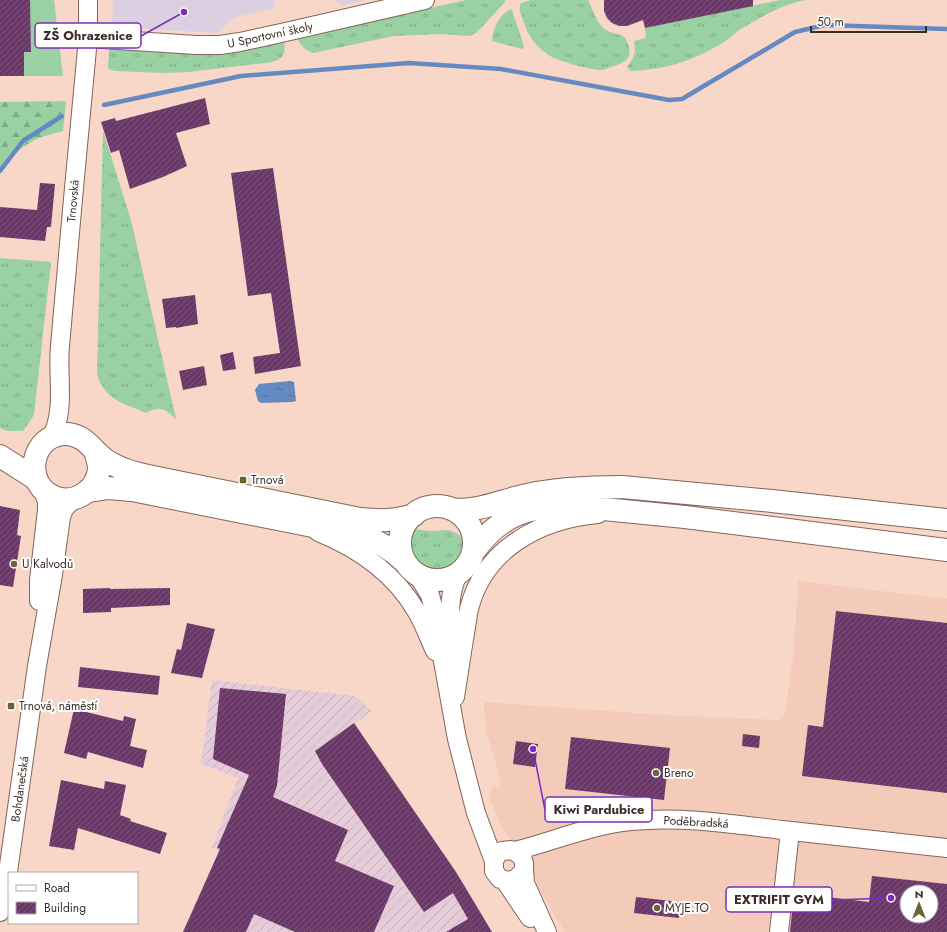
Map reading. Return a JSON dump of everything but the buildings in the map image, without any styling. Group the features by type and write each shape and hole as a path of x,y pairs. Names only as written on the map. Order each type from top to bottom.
{"main road":[{"path":"0,450 27,449 46,442 59,435 67,434 84,439 108,462 138,474 352,518 378,521 392,520 414,515"},
{"path":"39,484 34,471 34,462 36,454 46,442"},
{"path":"81,494 94,484 98,476 98,459 95,451"},
{"path":"0,456 10,461 39,484 49,495 57,498 66,500 81,494 108,488 132,490 370,538 390,548 412,569 425,578 442,580 458,574 468,564 474,551 482,540 501,523 515,515 532,509 544,507 573,506 629,511 947,550"},
{"path":"412,569 402,555 401,537 403,529 408,521 420,510 436,506 451,509 476,509 504,500 552,490 622,487 772,500 947,520"},
{"path":"451,509 462,516 470,526 474,534 474,551"}],"street":[{"name":"Trnovská","path":"46,442 57,423 60,412 60,352 88,38 88,0"},
{"name":"U Sportovní školy","path":"88,38 196,45 220,45 240,42 425,0"},
{"name":"Trnovská","path":"60,401 67,422 76,436"},
{"name":"Bohdanečská","path":"37,666 39,580 47,510 46,502 39,484"},
{"name":"Bohdanečská","path":"0,912 13,838 37,666 53,575 61,517 64,509 81,494"},
{"path":"453,712 469,609 479,583 496,559 518,540 542,527 558,521 590,514 629,511"},
{"path":"281,520 305,527 339,542 366,558 392,578 406,595 427,632 444,677 453,712"},
{"path":"412,569 430,595 457,739 476,813 494,861"},
{"path":"453,712 450,598 458,574"},
{"path":"471,792 501,842 522,857 525,883 547,932"},
{"name":"Poděbradská","path":"511,850 612,824 664,820 708,822 947,848"},
{"path":"779,932 790,831"},
{"name":"Poděbradská","path":"524,869 543,849 562,838 579,832"},
{"path":"511,850 499,853 494,861 493,868 495,874 500,879 511,881 518,878 524,869"},
{"path":"505,881 540,932"}],"shaded area":[{"path":"113,0 278,0 273,1 275,8 236,17 216,33 112,27"},
{"path":"333,0 365,0 344,5"},
{"path":"798,581 947,599 947,932 565,932 503,829 490,801 492,786 500,787 501,782 486,731 484,702 662,715 778,720 785,715 794,650"},
{"path":"212,680 355,696 372,711 354,724 464,884 492,932 184,932 219,851 212,848 238,778 201,764"}],"green space":[{"path":"0,0 54,0 63,76 0,76"},
{"path":"466,0 505,0 505,2 476,33 467,36 442,34 394,36 313,53 308,51 297,38"},
{"path":"531,0 588,0 602,27 625,38 630,51 628,58 619,64 600,70 575,65 552,57 534,42 525,26 520,12 520,5 521,3"},
{"path":"780,0 805,0 770,12 738,31 726,41 691,59 656,69 631,71 627,67 634,55 634,41 646,38 645,28"},
{"path":"511,9 524,46 523,49 492,41 497,22"},
{"path":"284,41 285,47 281,58 265,63 188,72 163,73 115,71 109,69 108,67 109,49 113,48 219,54"},
{"path":"66,101 63,131 42,137 27,144 14,155 0,172 0,102"},
{"path":"103,131 131,220 176,419 162,409 155,409 146,413 117,400 105,390 97,375"},
{"path":"0,258 51,262 34,415 23,431 7,431 0,428"},
{"path":"415,529 453,531 463,539 461,554 453,564 443,569 432,568 421,564 414,556 411,544"}],"water":[{"path":"290,381 294,382 296,401 261,403 258,401 255,390 259,384"}],"waterway":[{"path":"104,105 241,76 409,63 501,69 669,100 682,99 795,32 825,25 947,29"},
{"path":"0,171 23,141 62,116"}],"place":[{"name":"ZŠ Ohrazenice","path":"184,12"},
{"name":"Trnová","path":"243,480"},
{"name":"U Kalvodů","path":"14,564"},
{"name":"Trnová, náměstí","path":"11,706"},
{"name":"Kiwi Pardubice","path":"533,749"},
{"name":"Breno","path":"656,773"},
{"name":"EXTRIFIT GYM","path":"891,898"},
{"name":"MYJE.TO","path":"657,908"}]}
